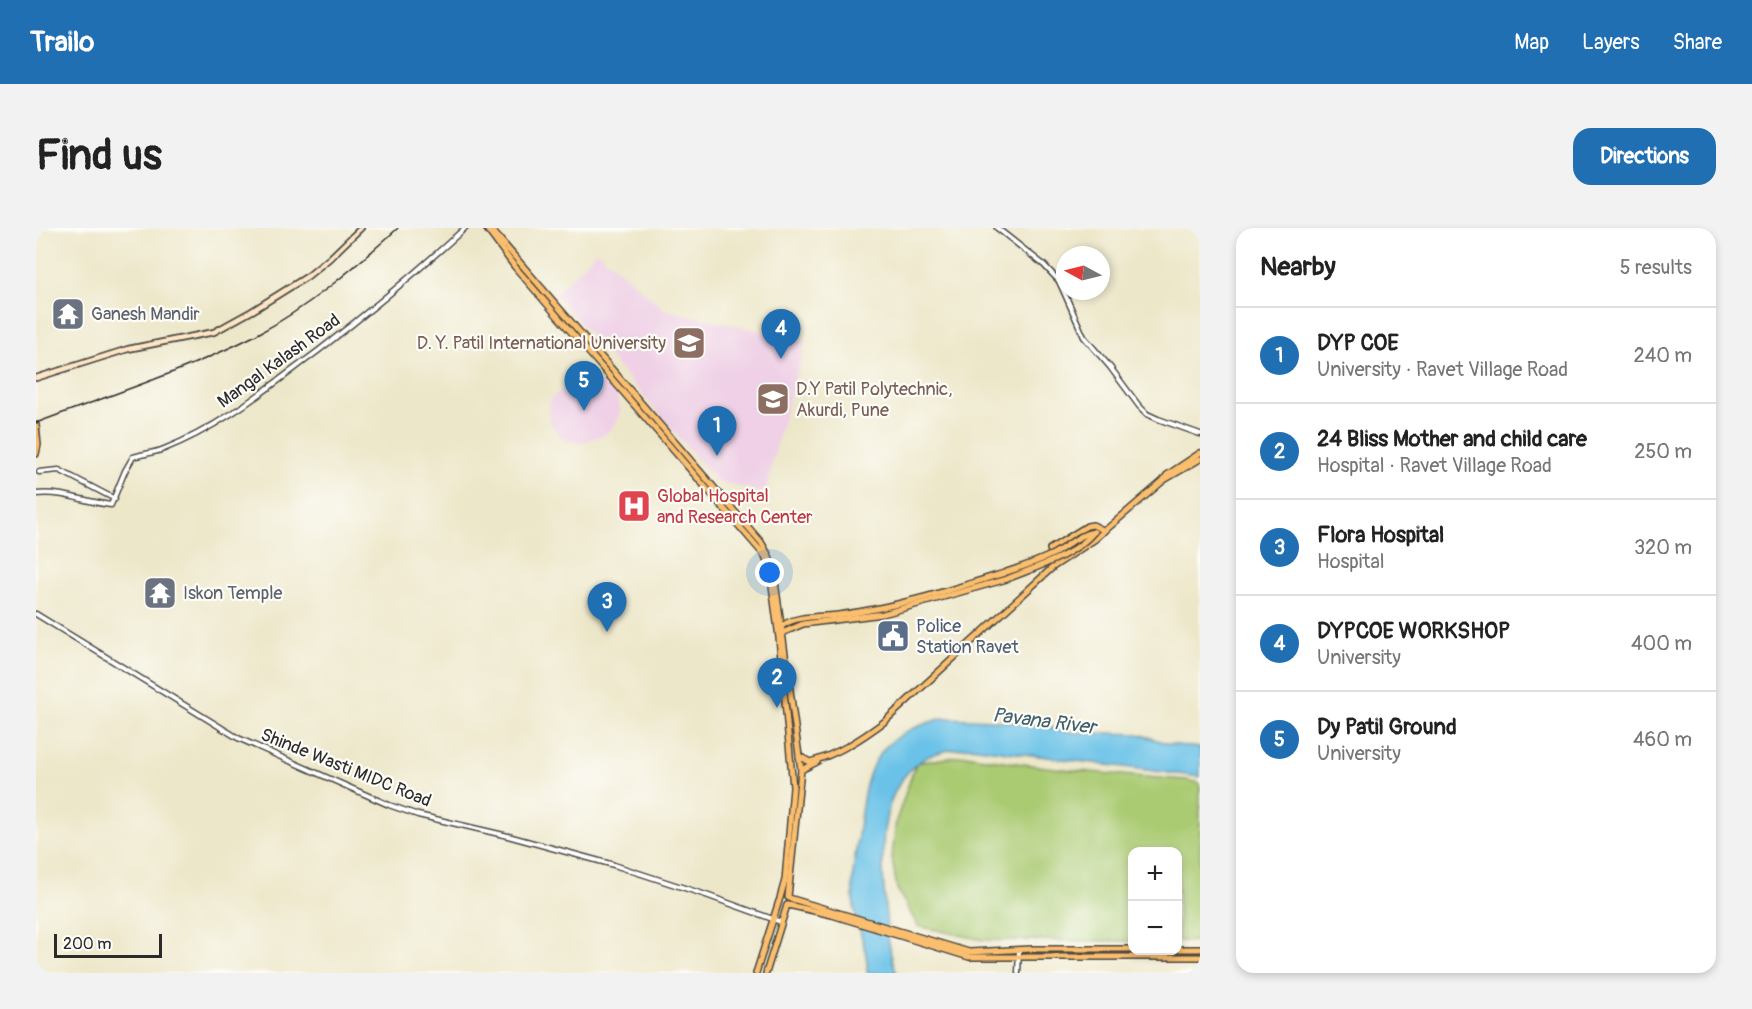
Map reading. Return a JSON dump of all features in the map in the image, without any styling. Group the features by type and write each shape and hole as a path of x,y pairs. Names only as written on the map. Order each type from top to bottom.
{"main road":[{"path":"36,378 128,349 214,332 314,272 361,228"},
{"path":"486,228 515,267 696,478 761,550 770,571 781,630 779,638 792,775 792,802 786,867 780,900 756,973"},
{"path":"490,228 765,549 774,574 801,772 788,901 766,973"},
{"path":"36,425 38,445 36,454"},
{"path":"792,775 799,776 801,772 826,757 860,740 884,722 1053,567 1164,480 1167,475 1190,462 1200,453"},
{"path":"1190,462 1200,459"},
{"path":"1053,567 1050,549 1087,526 1093,525 1100,530"},
{"path":"781,630 803,624 887,613 1006,576 1064,555 1100,530"},
{"path":"790,752 793,750 810,762 826,757"},
{"path":"780,900 784,895 788,901 977,955 1200,957"},
{"path":"780,900 782,905 788,901"},
{"path":"977,955 1019,950 1128,949"},
{"path":"1182,949 1200,949"}],"street":[{"path":"997,228 1044,265 1059,280 1084,337 1139,406 1147,414 1200,434"},
{"name":"Mangal Kalash Road","path":"113,501 133,457 151,454 176,444 221,421 250,402 387,297 462,229"},
{"path":"36,494 62,494 109,506 113,501 59,470 39,472"},
{"name":"Shinde Wasti MIDC Road","path":"36,614 238,738 389,804 418,815 508,836 614,865 781,922"},
{"path":"1018,973 1019,950"}],"shaded area":[{"path":"597,251 665,310 806,341 765,493 717,481 555,294"},
{"path":"585,379 601,382 615,392 621,410 617,422 605,435 580,443 568,441 561,437 551,424 549,404 551,398 571,383"}],"green space":[{"path":"966,755 1049,767 1200,783 1200,941 1182,941 1182,847 1128,847 1128,941 983,940 918,926 897,889 892,858 896,821 916,763"}],"water":[{"path":"944,718 995,720 1047,726 1070,732 1139,734 1169,744 1200,748 1200,777 971,747 927,757 915,765 902,779 893,795 884,830 883,868 886,922 897,973 867,973 865,948 853,897 853,871 869,774 887,746 901,735"}],"railway":[{"path":"36,423 175,371 256,335 313,299 398,228"}],"place":[{"name":"Ganesh Mandir","path":"68,314"},
{"name":"D. Y. Patil International University","path":"689,343"},
{"name":"DYPCOE WORKSHOP","path":"781,359"},
{"name":"D.Y Patil Polytechnic, Akurdi, Pune","path":"773,399"},
{"name":"Dy Patil Ground","path":"584,411"},
{"name":"DYP COE","path":"717,456"},
{"name":"Global Hospital and Research Center","path":"634,506"},
{"name":"Iskon Temple","path":"160,593"},
{"name":"Flora Hospital","path":"607,632"},
{"name":"Police Station Ravet","path":"893,636"},
{"name":"24 Bliss Mother and child care","path":"777,708"}],"water label":[{"name":"Pavana River","path":"1044,721"}]}
